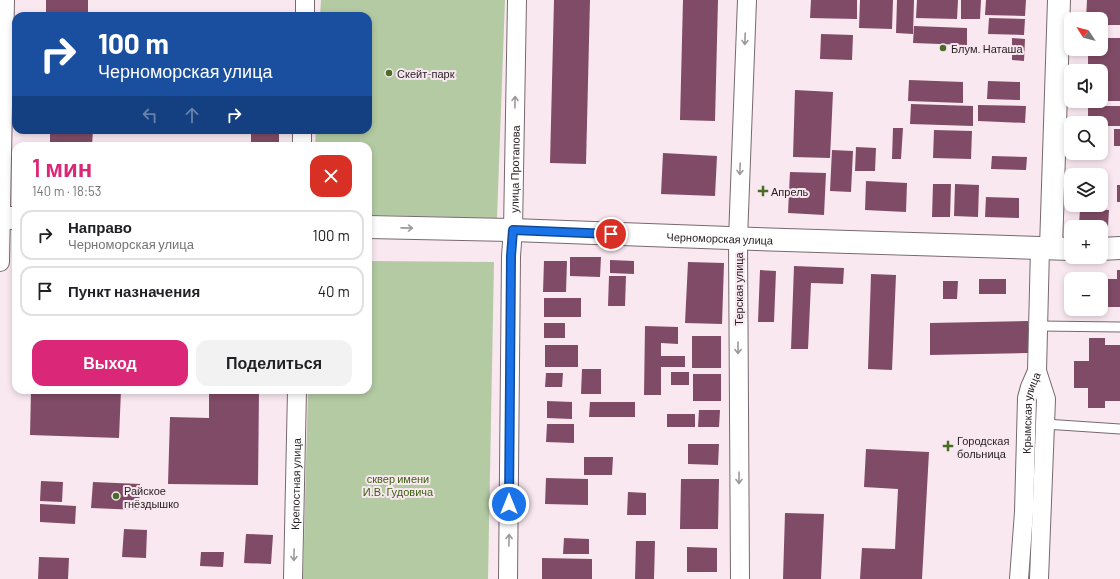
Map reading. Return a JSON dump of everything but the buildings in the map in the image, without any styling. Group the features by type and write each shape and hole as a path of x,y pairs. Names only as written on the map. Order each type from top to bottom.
{"street":[{"path":"0,262 6,218 5,0"},
{"path":"305,0 305,12"},
{"name":"улица Протапова","path":"508,579 511,256 513,230 517,0"},
{"name":"Терская улица","path":"740,579 738,239 747,0"},
{"name":"Крымская улица","path":"1019,579 1024,512 1027,398 1030,386 1038,371 1039,326 1054,248 1059,0"},
{"name":"Черноморская улица","path":"372,227 513,230 738,239 1054,248"},
{"path":"1108,248 1120,248"},
{"path":"1038,371 1046,399 1039,579"},
{"name":"Крепостная улица","path":"293,579 297,394"}],"lane":[{"path":"1039,326 1120,327"},
{"path":"1045,424 1120,429"}],"green space":[{"path":"321,0 505,0 497,218 372,215 372,142 315,142 316,134 372,134 372,12 320,12"},
{"name":"сквер имени И.В. Гудовича","path":"372,261 494,262 488,579 303,579 308,394 372,394"}],"place":[{"name":"Блум. Наташа","path":"943,48"},
{"name":"Скейт-парк","path":"389,73"},
{"name":"Апрель","path":"763,191"},
{"name":"Городская больница","path":"948,446"},
{"name":"Райское гнёздышко","path":"116,496"}],"route":[{"path":"509,504 511,256 513,230 611,234"}]}
